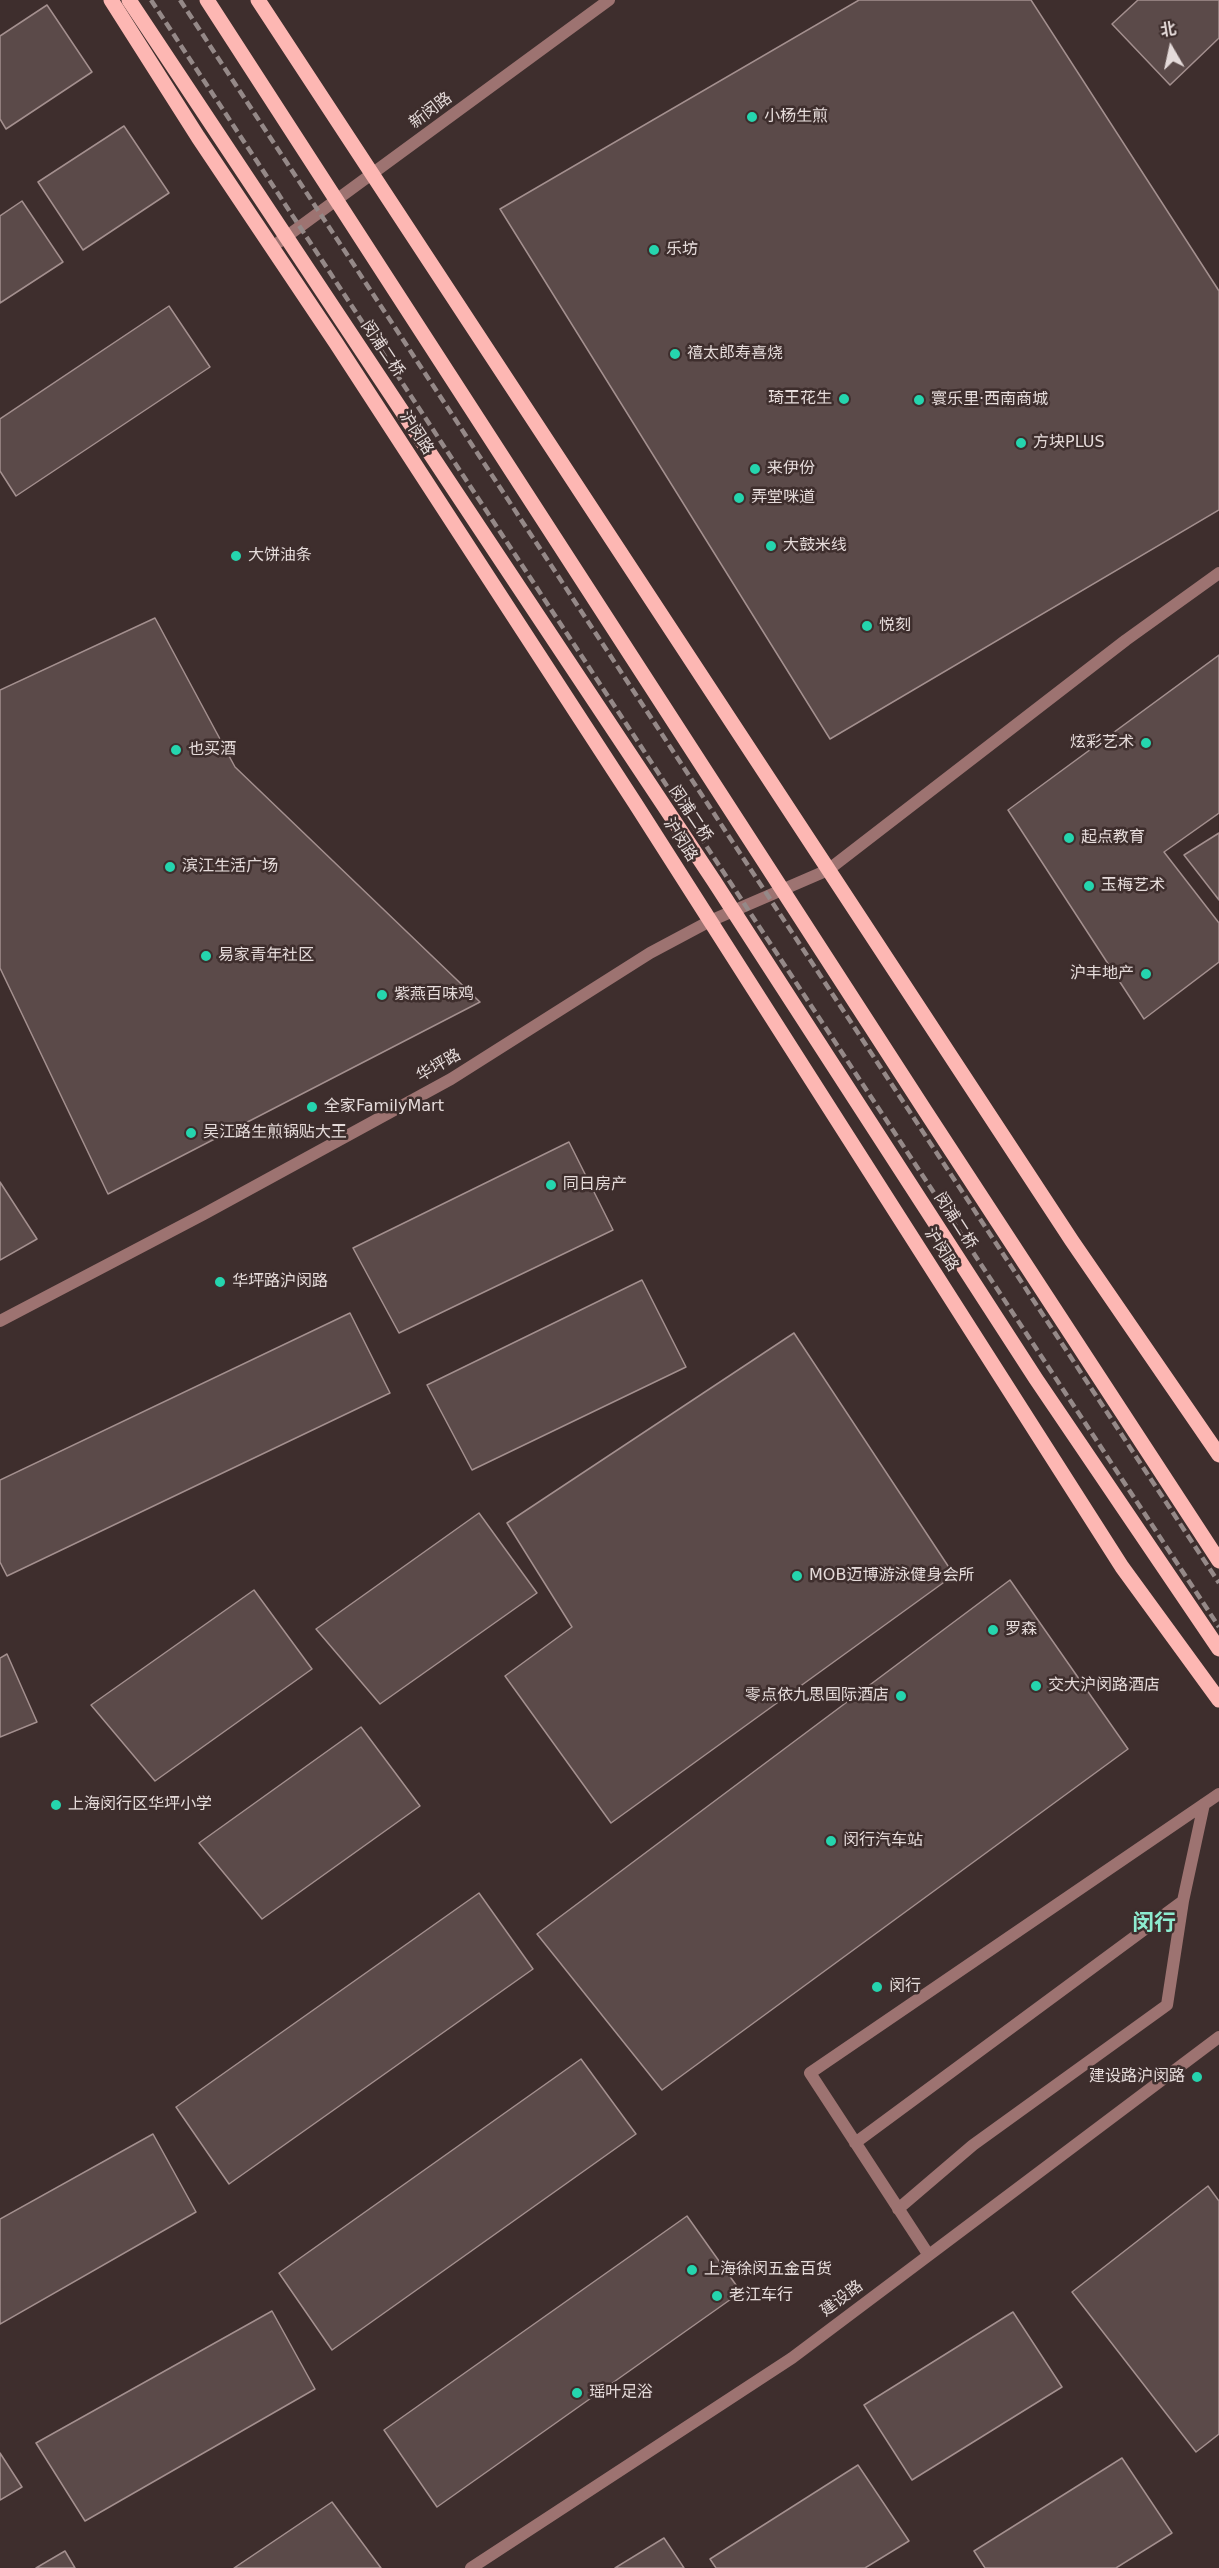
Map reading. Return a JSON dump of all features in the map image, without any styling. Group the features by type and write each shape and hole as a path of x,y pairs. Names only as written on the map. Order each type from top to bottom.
{"main road":[{"name":"沪闵路","path":"111,0 710,921 1122,1566 1219,1700"},
{"name":"闵浦二桥","path":"129,0 714,881 1036,1379 1219,1649"},
{"path":"207,0 1219,1561"},
{"path":"258,0 1072,1242 1219,1455"}],"street":[{"name":"新闵路","path":"272,248 609,0"},
{"name":"华坪路","path":"0,1321 204,1214 450,1079 650,953 710,921 828,870 1126,640 1219,573"},
{"path":"928,2254 810,2073 1219,1794"},
{"path":"898,2209 974,2145 1167,2005 1183,1901 1204,1804"},
{"path":"855,2143 1183,1901"},
{"name":"建设路","path":"471,2568 792,2358 1219,2037"}],"building":[{"name":"寰乐里·西南商城","path":"859,0 1031,0 1219,291 1219,510 830,739 500,209"},
{"path":"1138,0 1219,0 1219,38 1170,85 1112,24"},
{"path":"47,5 92,72 6,129 0,119 0,36"},
{"path":"124,126 169,193 83,250 38,182"},
{"path":"22,201 63,262 0,303 0,216"},
{"path":"169,306 210,367 16,496 0,471 0,419"},
{"name":"滨江生活广场","path":"155,618 235,767 480,1002 108,1194 0,968 0,690"},
{"path":"1219,655 1219,813 1164,852 1219,923 1219,962 1144,1019 1008,810"},
{"path":"1219,833 1219,900 1184,855"},
{"path":"569,1142 613,1230 399,1333 353,1248"},
{"path":"0,1182 37,1239 0,1260"},
{"path":"642,1280 686,1367 472,1470 427,1385"},
{"path":"350,1313 390,1393 7,1576 0,1562 0,1480"},
{"path":"794,1333 954,1575 611,1823 505,1676 572,1627 507,1523"},
{"path":"479,1513 537,1593 380,1704 316,1629"},
{"name":"闵行汽车站","path":"1010,1580 1128,1749 662,2090 537,1934"},
{"path":"254,1590 312,1669 155,1781 91,1705"},
{"path":"7,1654 37,1722 0,1737 0,1658"},
{"path":"361,1727 420,1806 262,1919 199,1843"},
{"path":"479,1893 533,1969 229,2184 176,2107"},
{"path":"581,2059 636,2134 332,2350 279,2273"},
{"path":"153,2134 196,2212 0,2324 0,2219"},
{"path":"1208,2186 1219,2201 1219,2434 1196,2452 1072,2292"},
{"path":"687,2216 741,2292 437,2507 384,2430"},
{"path":"272,2311 315,2389 85,2521 36,2443"},
{"path":"1013,2312 1062,2387 912,2480 864,2405"},
{"path":"0,2453 22,2487 0,2500"},
{"path":"1122,2458 1172,2533 1116,2568 985,2568 974,2551"},
{"path":"858,2465 909,2541 865,2568 716,2568 710,2559"},
{"path":"332,2502 381,2568 234,2568"},
{"path":"664,2538 684,2568 615,2568"},
{"path":"65,2551 75,2568 36,2568"}],"railway":[{"path":"151,0 1219,1627"},
{"path":"180,0 1219,1583"}],"place":[{"name":"小杨生煎","path":"752,117"},
{"name":"乐坊","path":"654,250"},
{"name":"禧太郎寿喜烧","path":"675,354"},
{"name":"琦王花生","path":"844,399"},
{"name":"寰乐里·西南商城","path":"919,400"},
{"name":"方块PLUS","path":"1021,443"},
{"name":"来伊份","path":"755,469"},
{"name":"弄堂咪道","path":"739,498"},
{"name":"大鼓米线","path":"771,546"},
{"name":"大饼油条","path":"236,556"},
{"name":"悦刻","path":"867,626"},
{"name":"炫彩艺术","path":"1146,743"},
{"name":"也买酒","path":"176,750"},
{"name":"起点教育","path":"1069,838"},
{"name":"滨江生活广场","path":"170,867"},
{"name":"玉梅艺术","path":"1089,886"},
{"name":"易家青年社区","path":"206,956"},
{"name":"沪丰地产","path":"1146,974"},
{"name":"紫燕百味鸡","path":"382,995"},
{"name":"全家FamilyMart","path":"312,1107"},
{"name":"吴江路生煎锅贴大王","path":"191,1133"},
{"name":"同日房产","path":"551,1185"},
{"name":"华坪路沪闵路","path":"220,1282"},
{"name":"MOB迈博游泳健身会所","path":"797,1576"},
{"name":"罗森","path":"993,1630"},
{"name":"交大沪闵路酒店","path":"1036,1686"},
{"name":"零点依九思国际酒店","path":"901,1696"},
{"name":"上海闵行区华坪小学","path":"56,1805"},
{"name":"闵行汽车站","path":"831,1841"},
{"name":"闵行","path":"877,1987"},
{"name":"建设路沪闵路","path":"1197,2077"},
{"name":"上海徐闵五金百货","path":"692,2270"},
{"name":"老江车行","path":"717,2296"},
{"name":"瑶叶足浴","path":"577,2393"}],"district":[{"name":"闵行","path":"1154,1924"}]}
